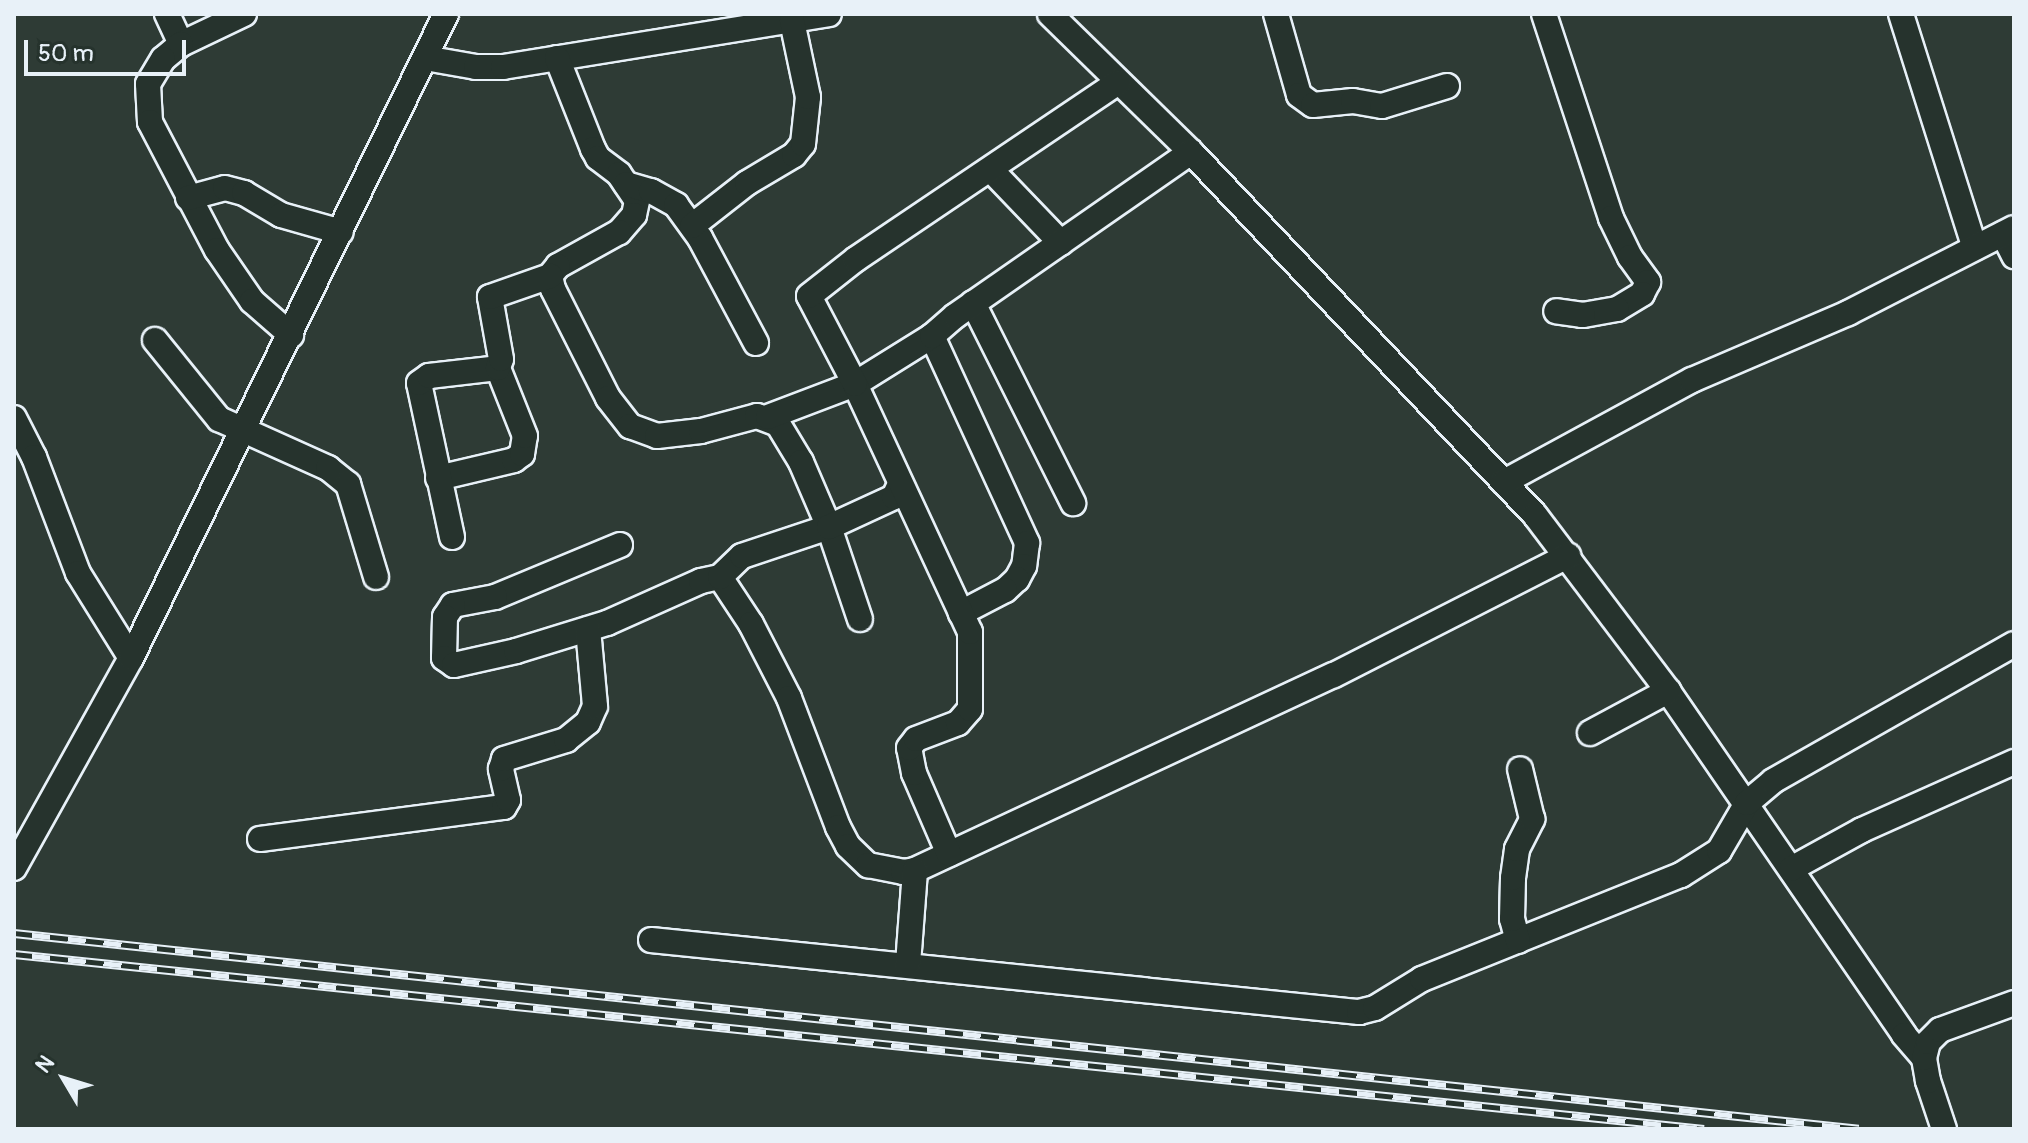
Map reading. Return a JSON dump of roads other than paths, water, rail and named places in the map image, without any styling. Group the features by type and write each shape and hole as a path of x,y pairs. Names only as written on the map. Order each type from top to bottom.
{"street":[{"path":"167,14 181,44"},
{"path":"244,14 181,44 154,71 147,101 150,122 217,250 252,301 291,335"},
{"path":"14,868 131,658 446,14"},
{"path":"425,58 476,67 557,58 829,14"},
{"path":"1050,14 1191,152 1504,482 1568,556 1668,691 1904,1035 1924,1058"},
{"path":"1276,14 1299,95 1313,105 1353,101 1382,106 1447,86"},
{"path":"1544,14 1611,218 1630,257 1648,282 1642,294 1617,309 1583,315 1556,311"},
{"path":"1901,14 1975,248"},
{"path":"692,226 747,183 794,155 803,144 808,97 792,21"},
{"path":"438,478 514,460 522,454 525,436 498,368 501,359 490,297 550,276 558,266 619,232 628,222 637,201 626,184 593,149 557,58"},
{"path":"949,854 908,755 916,739 958,723 970,709 971,641 961,613 855,384 809,301 812,290 1118,82"},
{"path":"550,276 553,289 608,398 630,426 657,436 675,436 757,416 768,417 855,384 932,336 973,303 1191,152"},
{"path":"991,170 1061,243"},
{"path":"626,184 667,198 692,226 756,343"},
{"path":"188,198 225,188 244,193 281,215 341,232"},
{"path":"1504,482 1692,380 1848,313 2009,231 2014,256"},
{"path":"973,303 1073,503"},
{"path":"932,336 1027,543 1024,566 1017,579 1005,590 961,613"},
{"path":"155,340 213,413 244,432 328,468 348,484 376,577"},
{"path":"452,537 419,383 429,376 498,368"},
{"path":"768,417 778,424 801,462 829,527 860,619"},
{"path":"14,418 34,457 78,573 131,658"},
{"path":"620,545 495,597 453,605 445,617 444,658 454,665 588,629 701,581 720,577 742,556 829,527 894,497 900,484"},
{"path":"720,577 751,624 789,698 848,846 868,865 903,872 915,870 1334,675 1568,556"},
{"path":"260,839 504,807 508,800 501,769 504,759 566,740 588,722 595,706 588,629"},
{"path":"651,940 1359,1012 1375,1008 1422,979 1681,875 1719,851 1747,803 1773,781 2014,644"},
{"path":"1590,733 1668,691"},
{"path":"1791,869 1862,830 2014,762"},
{"path":"1518,941 1512,919 1513,878 1517,849 1532,819 1520,769"},
{"path":"908,964 915,870"},
{"path":"1944,1129 1928,1081 1924,1058 1928,1042 1940,1030 2014,1003"}],"railway":[{"path":"14,933 1859,1129"},
{"path":"14,954 1704,1129"}]}
